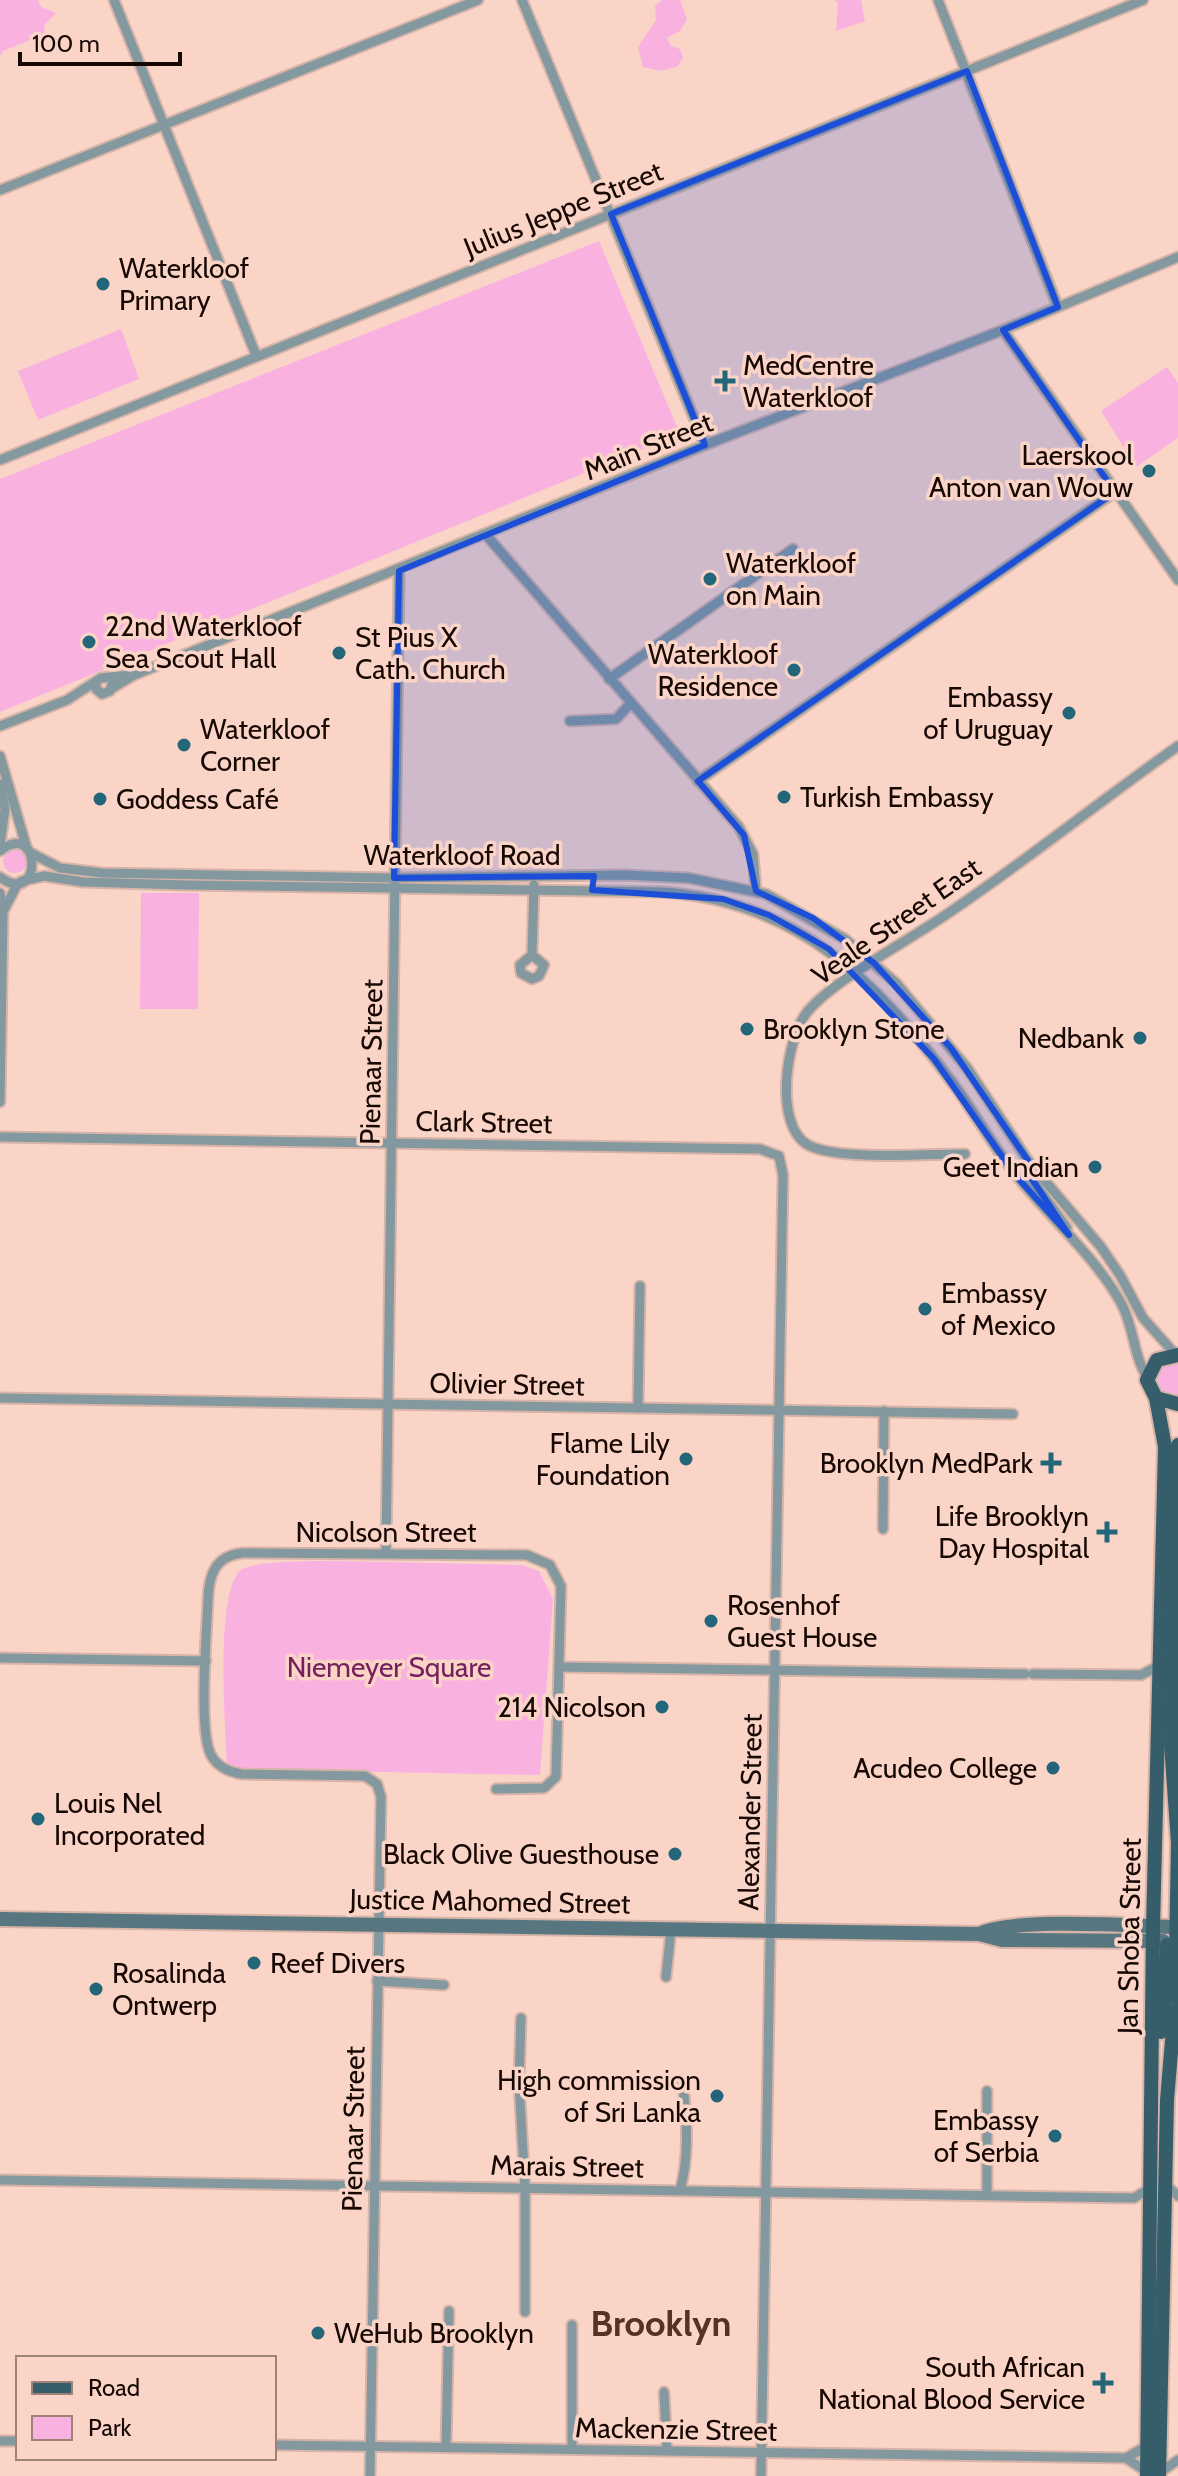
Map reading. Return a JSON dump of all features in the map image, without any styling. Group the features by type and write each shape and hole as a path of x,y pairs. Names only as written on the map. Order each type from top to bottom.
{"main road":[{"path":"1147,1377 1157,1360 1177,1355"},
{"name":"Jan Shoba Street","path":"1147,1377 1149,1388 1156,1398 1165,1447 1171,1666"},
{"path":"1156,1398 1165,1403 1178,1404"},
{"name":"Jan Shoba Street","path":"1158,2185 1169,1935 1170,1690 1178,1445"},
{"name":"Jan Shoba Street","path":"1153,2474 1158,2185 1153,2060 1178,1843 1171,1757 1170,1690"},
{"name":"Justice Mahomed Street","path":"0,1919 979,1934 1009,1927 1169,1935"}],"street":[{"path":"114,0 166,122 256,355"},
{"path":"0,190 478,0"},
{"path":"522,0 705,445"},
{"path":"938,0 1058,307"},
{"name":"Julius Jeppe Street","path":"0,460 1143,0"},
{"name":"Main Street","path":"101,693 134,675 487,536 705,445 1003,330 1178,257"},
{"path":"1003,330 1178,580"},
{"path":"698,781 1115,492"},
{"path":"487,536 744,835 754,861 756,891"},
{"path":"609,679 793,549"},
{"name":"Pienaar Street","path":"386,1553 399,571"},
{"name":"Main Street","path":"96,683 107,678 134,675"},
{"path":"107,678 111,689"},
{"path":"0,726 67,700 96,683 101,693 67,700"},
{"path":"570,721 616,719 631,703"},
{"name":"Veale Street East","path":"965,1154 839,1153 809,1146 795,1132 788,1109 792,1038 814,1005 951,912 1178,746"},
{"path":"0,756 33,869 8,897 3,913"},
{"path":"0,784 5,820 0,845"},
{"path":"0,851 13,845 29,851"},
{"name":"Waterkloof Road","path":"29,851 51,865 74,871 675,892 744,905 807,934 858,974 934,1059 1015,1175 1069,1235"},
{"path":"248,875 249,887"},
{"name":"Waterkloof Road","path":"20,882 44,876 83,882 249,887 594,876 689,878 756,891 813,918 874,963 968,1069 1029,1162"},
{"path":"592,890 594,876"},
{"path":"0,877 20,882"},
{"path":"532,955 535,877"},
{"path":"0,893 3,913 0,1102"},
{"name":"Clark Street","path":"0,1137 774,1152"},
{"name":"Alexander Street","path":"761,2476 783,1169 774,1152"},
{"path":"1029,1162 1032,1179 1062,1217 1069,1235 1122,1304 1147,1377"},
{"path":"1029,1162 1113,1263 1143,1318 1177,1355"},
{"path":"638,1408 640,1286"},
{"name":"Olivier Street","path":"0,1398 1013,1414"},
{"path":"883,1529 884,1411"},
{"name":"Nicolson Street","path":"377,1784 358,1775 242,1774 224,1768 211,1755 207,1744 206,1661 209,1579 214,1568 227,1556 242,1553 386,1553 527,1555 542,1559 554,1571 561,1586 554,1782 538,1789 496,1789"},
{"path":"0,1658 206,1661"},
{"path":"560,1667 1141,1675 1171,1666"},
{"path":"1141,1675 1170,1690"},
{"name":"Pienaar Street","path":"370,2476 381,1797 377,1784"},
{"path":"666,1977 671,1930"},
{"path":"377,1981 444,1985"},
{"path":"521,2018 519,2097 525,2187 525,2312"},
{"path":"680,2190 685,2171 686,2110 682,2080"},
{"path":"987,2091 987,2194"},
{"name":"Marais Street","path":"0,2180 1134,2198"},
{"path":"1158,2185 1178,2198 1158,2214 1134,2198 1158,2185"},
{"path":"446,2447 449,2311"},
{"path":"572,2325 572,2449"},
{"path":"664,2392 667,2451"},
{"name":"Mackenzie Street","path":"276,2445 1126,2458"},
{"path":"1126,2458 1153,2446 1178,2459"},
{"path":"1126,2458 1153,2474 1178,2459"}],"highlighted area":[{"path":"967,71 1058,307 1003,330 1115,492 698,781 744,835 756,891 813,918 874,963 951,1048 1029,1162 1032,1179 1069,1235 1015,1175 934,1059 829,949 769,915 723,899 592,890 594,876 394,878 399,571 705,445 611,214"}],"green space":[{"path":"0,0 38,0 41,7 56,13 45,24 44,35 3,51 0,56"},
{"path":"662,0 680,0 687,19 680,31 667,38 671,46 680,49 683,57 678,66 661,71 643,67 638,47 656,20 655,6"},
{"path":"835,0 861,0 865,21 836,31 838,3"},
{"path":"599,241 680,434 0,712 0,479"},
{"path":"121,329 139,379 38,420 18,371"},
{"path":"1167,367 1178,383 1178,438 1136,467 1101,411"},
{"path":"15,849 24,852 27,861 24,870 15,873 6,870 3,861 6,852"},
{"path":"141,893 199,893 198,1009 140,1009"},
{"path":"1169,1363 1178,1364 1178,1401 1155,1393 1154,1374"},
{"name":"Niemeyer Square","path":"334,1561 522,1565 539,1571 553,1599 540,1775 227,1769 224,1633 227,1605 233,1583 241,1570 267,1563"}],"place":[{"name":"Waterkloof Primary","path":"103,284"},
{"name":"MedCentre Waterkloof","path":"725,381"},
{"name":"Laerskool Anton van Wouw","path":"1149,471"},
{"name":"Waterkloof on Main","path":"710,579"},
{"name":"22nd Waterkloof Sea Scout Hall","path":"89,642"},
{"name":"St Pius X Cath. Church","path":"339,653"},
{"name":"Waterkloof Residence","path":"794,670"},
{"name":"Embassy of Uruguay","path":"1069,713"},
{"name":"Waterkloof Corner","path":"184,745"},
{"name":"Turkish Embassy","path":"784,797"},
{"name":"Goddess Café","path":"100,799"},
{"name":"Brooklyn Stone","path":"747,1029"},
{"name":"Nedbank","path":"1140,1038"},
{"name":"Geet Indian","path":"1095,1167"},
{"name":"Embassy of Mexico","path":"925,1309"},
{"name":"Flame Lily Foundation","path":"686,1459"},
{"name":"Brooklyn MedPark","path":"1051,1463"},
{"name":"Life Brooklyn Day Hospital","path":"1107,1532"},
{"name":"Rosenhof Guest House","path":"711,1621"},
{"name":"214 Nicolson","path":"662,1707"},
{"name":"Acudeo College","path":"1053,1768"},
{"name":"Louis Nel Incorporated","path":"38,1819"},
{"name":"Black Olive Guesthouse","path":"675,1854"},
{"name":"Reef Divers","path":"254,1963"},
{"name":"Rosalinda Ontwerp","path":"96,1989"},
{"name":"High commission of Sri Lanka","path":"717,2096"},
{"name":"Embassy of Serbia","path":"1055,2136"},
{"name":"WeHub Brooklyn","path":"318,2333"},
{"name":"South African National Blood Service","path":"1103,2383"}],"district":[{"name":"Brooklyn","path":"661,2323"}]}
